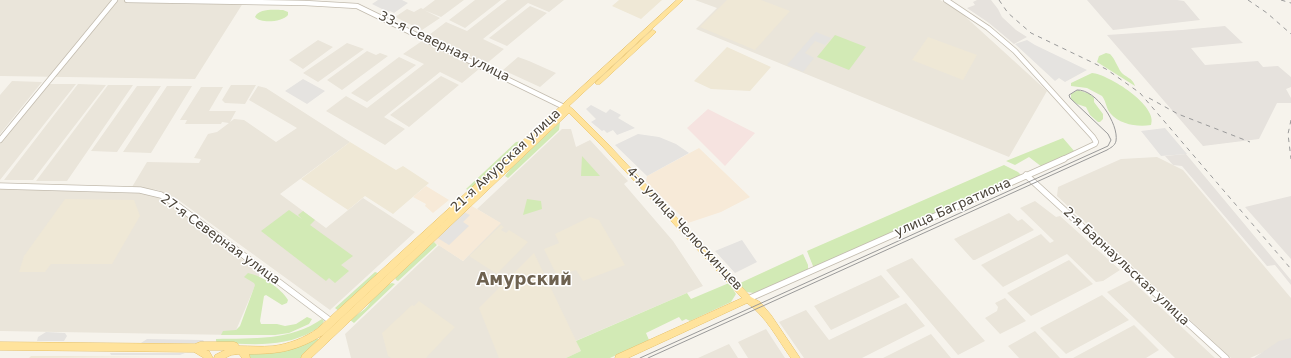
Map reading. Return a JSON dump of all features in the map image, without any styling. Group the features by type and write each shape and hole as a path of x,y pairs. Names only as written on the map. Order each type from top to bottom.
{"main road":[{"name":"21-я Амурская улица","path":"664,18 680,0"},
{"name":"21-я Амурская улица","path":"335,325 664,18 687,0"},
{"name":"21-я Амурская улица","path":"335,325 346,319 567,108"},
{"name":"4-я улица Челюскинцев","path":"567,108 605,144 748,299 757,305 796,358"},
{"name":"улица Багратиона","path":"619,358 748,299"},
{"path":"218,358 224,354 238,350 266,350 290,346 315,336 335,325"},
{"path":"305,358 335,325"},
{"path":"0,346 195,348 200,346 234,346 244,353 246,358"},
{"path":"195,348 203,352 209,358"}],"street":[{"path":"0,140 115,0"},
{"name":"33-я Северная улица","path":"127,0 306,3 357,6 567,108"},
{"name":"улица Багратиона","path":"748,299 814,272 1095,144 1095,140 1015,51 988,28 946,0"},
{"name":"2-я Барнаульская улица","path":"1026,175 1226,358"},
{"name":"27-я Северная улица","path":"0,186 128,189 161,195 174,203 335,325"}],"shaded area":[{"path":"0,0 245,0 195,79 0,76"},
{"path":"378,0 402,0 408,3 394,13 390,11 388,12 372,4"},
{"path":"435,0 464,0 441,17 424,10 440,18 422,30 395,17 407,9 414,12 421,8 423,9"},
{"path":"475,0 501,0 465,28 449,20"},
{"path":"507,0 564,0 549,12 528,3 483,39 504,49 486,64 429,35 446,22 467,31"},
{"path":"619,0 662,0 641,19 612,6"},
{"path":"695,0 940,0 958,10 1047,91 1009,157 696,29 717,8"},
{"path":"727,0 761,0 790,11 755,50 700,27"},
{"path":"977,0 991,0 1002,17 1016,30 1027,37 1014,44 989,23 967,8 975,5 973,2"},
{"path":"1087,0 1184,1 1200,20 1113,30"},
{"path":"530,6 547,13 507,46 489,38"},
{"path":"1225,26 1243,43 1191,48 1205,65 1258,61 1263,67 1278,66 1291,77 1291,87 1286,89 1291,98 1291,103 1277,103 1259,139 1203,146 1107,35"},
{"path":"816,32 831,38 825,45 815,41 805,53 814,58 803,72 787,65"},
{"path":"928,37 977,55 963,80 912,60"},
{"path":"318,40 333,47 303,69 289,60"},
{"path":"1027,40 1087,70 1065,82 1059,78 1055,81 1015,44"},
{"path":"422,41 479,69 462,83 440,72 384,117 405,129 385,145 326,111 346,96 367,108 424,64 403,54"},
{"path":"347,43 364,49 318,82 303,73"},
{"path":"727,47 771,67 750,91 711,89 694,81"},
{"path":"367,51 376,55 380,53 388,56 342,90 327,80"},
{"path":"399,57 416,65 367,102 351,93"},
{"path":"518,57 556,73 540,87 503,70"},
{"path":"441,76 459,85 409,127 390,115"},
{"path":"303,79 325,91 307,104 285,91"},
{"path":"12,81 42,82 0,134 0,95"},
{"path":"49,84 76,84 0,180 0,142"},
{"path":"78,84 106,85 33,180 4,180"},
{"path":"108,85 133,85 67,181 36,181"},
{"path":"231,85 256,85 245,104 225,103 222,100"},
{"path":"137,86 161,86 117,152 91,151"},
{"path":"167,86 192,86 151,153 123,152"},
{"path":"258,86 266,88 350,142 280,194 326,228 363,198 415,232 330,310 177,199 158,190 132,187 147,162 199,163 201,159 194,158 208,134 217,132 229,123 185,124 187,120 180,120 201,87 223,87 209,111 236,111 230,122 234,119 244,120 276,142 297,128 249,100"},
{"path":"591,105 606,113 610,109 621,115 618,118 635,128 617,135 613,130 607,133 604,130 602,131 591,122 596,119 586,109"},
{"path":"708,109 755,133 725,166 687,128"},
{"path":"1165,128 1187,154 1161,156 1141,131"},
{"path":"562,129 571,129 576,147 590,140 628,181 624,184 673,241 703,286 536,358 351,358 345,334 439,245 463,261 500,223 477,209"},
{"path":"638,134 659,137 676,144 689,153 647,176 615,145"},
{"path":"350,142 396,170 403,166 429,183 393,214 365,196 348,210 301,179"},
{"path":"699,148 750,197 721,212 688,223 646,181 647,176"},
{"path":"1186,154 1291,280 1291,285 1275,265 1267,266 1182,166 1173,165 1165,156"},
{"path":"1157,157 1183,170 1291,298 1291,340 1250,358 1231,358 1057,196 1058,187 1121,159"},
{"path":"426,186 449,200 433,213 425,206 426,204 413,197"},
{"path":"0,187 147,193 169,202 260,274 234,335 0,331"},
{"path":"1291,196 1291,259 1245,207"},
{"path":"65,199 134,200 140,216 112,264 51,264 45,272 19,272 24,256"},
{"path":"1035,201 1056,217 1060,216 1120,270 1103,281 1096,282 1067,254 1003,287 981,265 1041,234 1050,243 1054,241 1020,208"},
{"path":"470,205 501,223 463,261 432,241"},
{"path":"464,212 470,215 463,222 469,226 449,245 436,237"},
{"path":"1009,213 1018,221 1022,219 1034,230 975,260 973,260 954,239"},
{"path":"590,217 599,220 625,265 583,281 576,270 557,276 544,249 559,243 555,234"},
{"path":"501,225 504,227 501,230 506,233 509,230 528,242 497,274 469,256"},
{"path":"742,240 757,262 735,273 715,251"},
{"path":"534,253 581,351 566,358 499,358 479,308"},
{"path":"912,258 985,341 958,355 886,270"},
{"path":"1069,260 1093,284 1031,316 1007,293"},
{"path":"881,275 900,297 831,330 814,306"},
{"path":"1131,280 1215,358 1175,358 1107,292"},
{"path":"1102,295 1129,320 1066,354 1040,328"},
{"path":"1005,298 1026,321 1000,334 985,318 997,311 998,307 995,303"},
{"path":"419,301 455,327 426,358 391,358 388,356 382,333 412,305 414,306"},
{"path":"906,303 925,326 862,358 804,358 779,322 806,310 829,340"},
{"path":"1134,325 1159,350 1146,358 1073,358"},
{"path":"766,329 785,358 748,358 738,342"},
{"path":"1035,331 1060,358 1019,358 1008,346"},
{"path":"46,332 65,333 67,336 64,341 37,341 38,337"},
{"path":"931,334 951,358 883,358"},
{"path":"1291,338 1291,358 1254,358 1279,341"},
{"path":"147,339 203,340 205,343 141,343"},
{"path":"729,344 738,358 698,358"},
{"path":"110,353 185,353 180,355 111,355"},
{"path":"31,356 62,356 162,357 29,358"}],"green space":[{"path":"283,10 288,12 288,15 277,21 262,21 255,17 263,11"},
{"path":"835,35 866,47 849,70 817,57"},
{"path":"1106,53 1112,56 1121,72 1133,81 1135,86 1097,62 1099,56"},
{"path":"1092,73 1120,85 1140,100 1151,117 1151,125 1141,126 1124,123 1110,113 1102,96 1087,88 1071,86 1071,83"},
{"path":"1078,90 1090,94 1094,98 1094,102 1103,114 1103,119 1100,122 1090,115 1086,107 1077,104 1071,99 1071,94"},
{"path":"560,122 559,130 508,178 505,176 511,168"},
{"path":"1063,138 1075,152 1042,167 1029,157 1015,165 1006,161"},
{"path":"523,141 470,191 466,189 516,142"},
{"path":"582,156 600,176 581,176"},
{"path":"1004,165 1018,172 1022,176 815,268 813,266 807,251"},
{"path":"527,199 541,201 542,209 523,215"},
{"path":"289,210 302,219 298,215 303,211 315,220 310,225 353,256 341,265 349,271 335,283 329,278 326,281 261,231"},
{"path":"434,242 437,245 398,281 396,280 395,277 431,243"},
{"path":"803,254 808,265 808,270 754,293 747,292 738,284"},
{"path":"375,272 378,273 339,311 335,308"},
{"path":"248,273 271,283 281,291 288,300 287,303 282,305 266,295 264,296 260,321 261,324 277,324 285,326 296,324 307,317 312,319 309,324 289,333 275,335 221,335 223,331 236,330 240,326 255,285 244,277"},
{"path":"392,283 395,284 354,323 350,320 365,309 371,300"},
{"path":"729,283 736,294 731,302 690,321 686,319 682,321 679,317 646,333 649,340 610,358 566,358 581,351 576,341 687,293 691,299"},
{"path":"322,319 324,321 318,328 302,336 279,343 217,343 216,341 216,339 257,338 284,335 310,326"},
{"path":"315,339 320,339 302,358 250,358 249,354 284,351"}],"tram line":[{"path":"640,358 1108,146 1111,140 1108,134 1070,98 1069,95 1077,90 1084,91 1092,95 1110,117 1114,126 1116,141 1114,146 1107,150 648,358"}],"railway":[{"path":"999,0 1008,13 1031,33 1106,69 1140,93 1291,269"},
{"path":"1248,0 1267,13 1291,34"},
{"path":"1281,0 1291,3"},
{"path":"1149,98 1178,114 1250,142"},
{"path":"1291,120 1288,134 1291,159"}],"district":[{"name":"Амурский","path":"524,281"}]}
